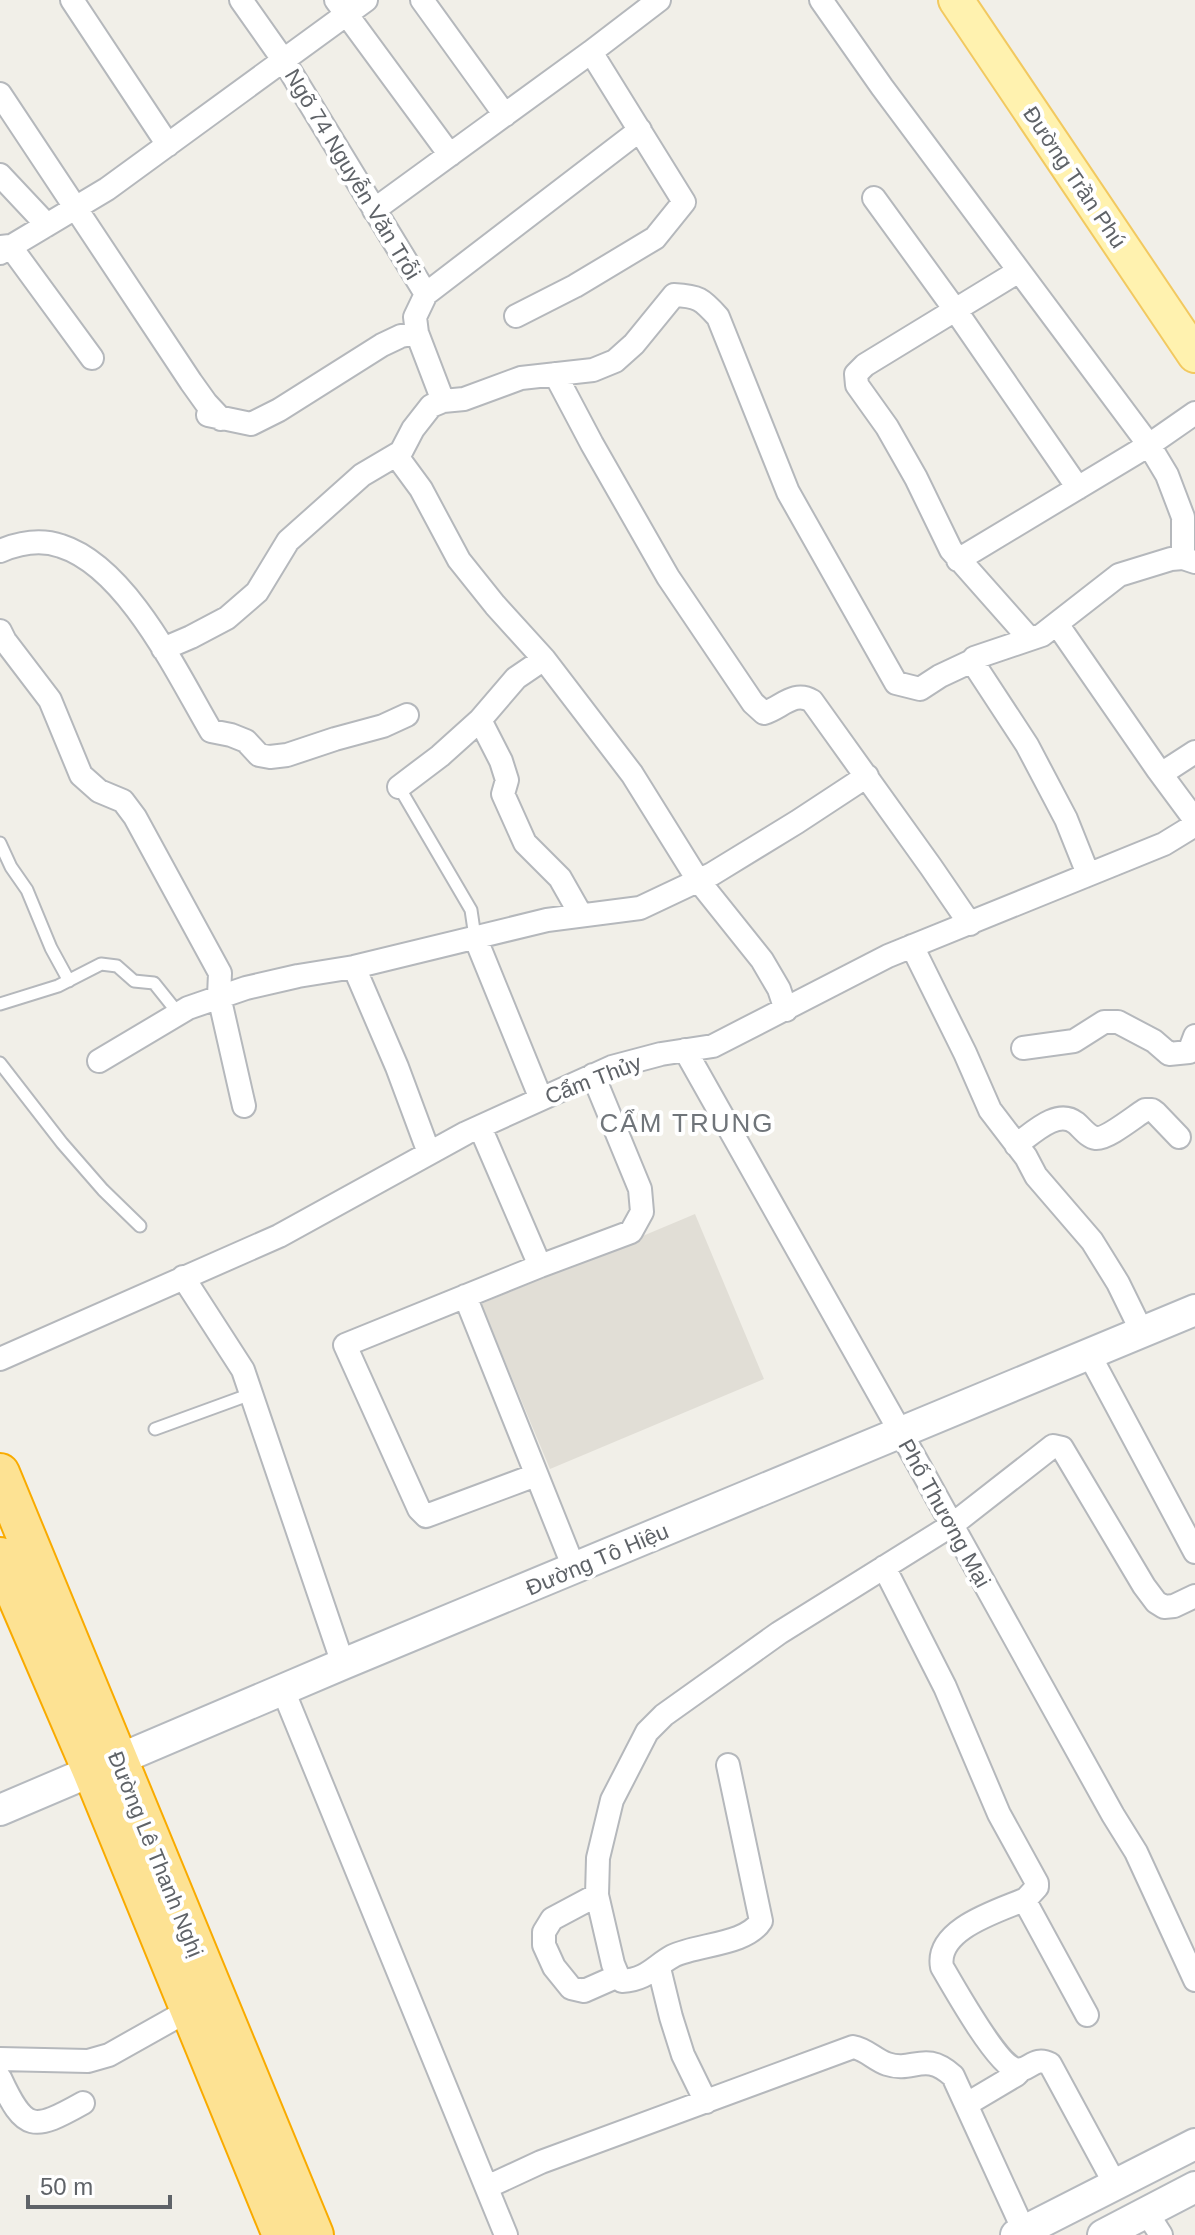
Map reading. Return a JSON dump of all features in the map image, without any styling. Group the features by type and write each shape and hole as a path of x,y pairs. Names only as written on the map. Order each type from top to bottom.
{"highway":[{"name":"Đường Lê Thanh Nghị","path":"0,1473 189,2010 282,2235"},
{"name":"Đường Lê Thanh Nghị","path":"0,1557 105,1766 314,2235"}],"main road":[{"name":"Đường Trần Phú","path":"956,0 1195,355"}],"street":[{"path":"72,0 168,145"},
{"name":"Ngõ 74 Nguyễn Văn Trỗi","path":"241,0 284,61 426,294 415,317 417,333"},
{"path":"92,358 3,249 107,189 284,61 341,8 366,0"},
{"path":"422,0 505,115"},
{"path":"374,210 659,0"},
{"path":"163,649 227,618 257,592 288,541 362,475 401,452 413,429 431,406 443,401 464,399 521,378 593,370 615,361 634,344 674,295 692,296 704,301 718,317 788,492 896,683 920,689 974,658 1042,635 1119,575 1171,559 1189,560 1183,517 1167,475 1149,445 882,87 821,0"},
{"path":"341,8 450,155"},
{"path":"516,316 575,286 655,238 684,202 591,52"},
{"path":"0,94 191,382 221,419"},
{"path":"426,294 640,130"},
{"path":"0,175 47,225"},
{"path":"874,198 1078,488"},
{"path":"1019,271 865,365 856,374 857,385 887,427 958,560 1029,638"},
{"path":"194,411 251,424 382,345 417,333 443,401"},
{"path":"555,374 668,577 753,703 764,713 775,710 792,698 805,696 812,701 970,924"},
{"path":"958,560 1149,445 1195,413"},
{"path":"396,455 421,489 459,560 544,659 632,774 698,880 762,960 779,989 786,1010"},
{"path":"0,551 29,543 48,543 63,546 98,565 122,590 163,649 211,731 246,741 259,755 287,755 383,726 407,715"},
{"path":"1057,624 1195,822"},
{"path":"0,631 50,700 81,775 99,791 123,801 135,817 220,973 219,996 244,1106"},
{"path":"399,787 480,720 516,678 544,659"},
{"path":"972,661 1027,745 1066,819 1086,869 1085,876"},
{"path":"480,720 501,761 507,780 503,794 525,843 560,878 581,915"},
{"path":"1161,774 1195,752"},
{"path":"99,1061 178,1013 219,996 547,920 640,908 712,874 867,776"},
{"name":"Cẩm Thủy","path":"0,1359 279,1236 429,1153 593,1075 661,1054 713,1046 912,946 1164,844 1195,822"},
{"path":"475,937 541,1099"},
{"path":"912,946 990,1110 1026,1157 1036,1176 1092,1241 1118,1283 1142,1332"},
{"path":"354,967 397,1067 429,1153"},
{"path":"1023,1048 1074,1041 1104,1022 1118,1022 1154,1041 1169,1054 1189,1052 1195,1036"},
{"name":"Phố Thương Mại","path":"685,1050 1136,1852 1195,1980"},
{"path":"536,1475 426,1516 419,1509 345,1345 631,1232 642,1212 640,1189 593,1075"},
{"path":"1016,1145 1058,1118 1075,1121 1090,1136 1107,1136 1145,1110 1156,1113 1179,1137"},
{"path":"480,1127 540,1266"},
{"path":"183,1277 243,1370 343,1664"},
{"path":"465,1296 574,1568"},
{"name":"Đường Tô Hiệu","path":"0,1810 1195,1310"},
{"path":"1089,1354 1195,1552"},
{"path":"728,1765 761,1921 753,1931 679,1954 641,1977 622,1981 608,1946 597,1895 598,1858 612,1800 647,1732 664,1715 779,1633 952,1525 1053,1446 1058,1446 1066,1454 1156,1602 1164,1607 1174,1606 1195,1596"},
{"path":"884,1567 945,1687 999,1814 1037,1883 1036,1890 1026,1899 963,1928 944,1946 940,1956 942,1967 993,2050 1014,2069 1022,2069"},
{"path":"283,1690 506,2235"},
{"path":"597,1895 552,1919 544,1932 544,1945 554,1967 571,1988 584,1991 618,1976"},
{"path":"1026,1899 1032,1916 1087,2015"},
{"path":"659,1968 683,2055 706,2102"},
{"path":"0,2059 88,2061 109,2055 189,2010"},
{"path":"487,2187 541,2162 853,2047 861,2048 887,2064 899,2067 926,2062 944,2068 953,2076 1020,2233 1185,2149 1195,2186 1154,2224 1103,2235"},
{"path":"967,2104 1022,2069 1043,2060 1050,2064 1115,2184"},
{"path":"0,2078 21,2116 28,2120 49,2121 83,2103"}],"lane":[{"path":"399,787 471,910 475,937"},
{"path":"0,843 11,867 27,890 51,948 69,981"},
{"path":"0,1004 47,990 101,964 117,966 134,981 154,983 178,1013"},
{"path":"0,1063 62,1143 140,1226"},
{"path":"155,1429 251,1394"}],"shaded area":[{"path":"695,1214 764,1379 550,1469 481,1304"}],"district":[{"name":"CẨM TRUNG","path":"687,1123"}]}
